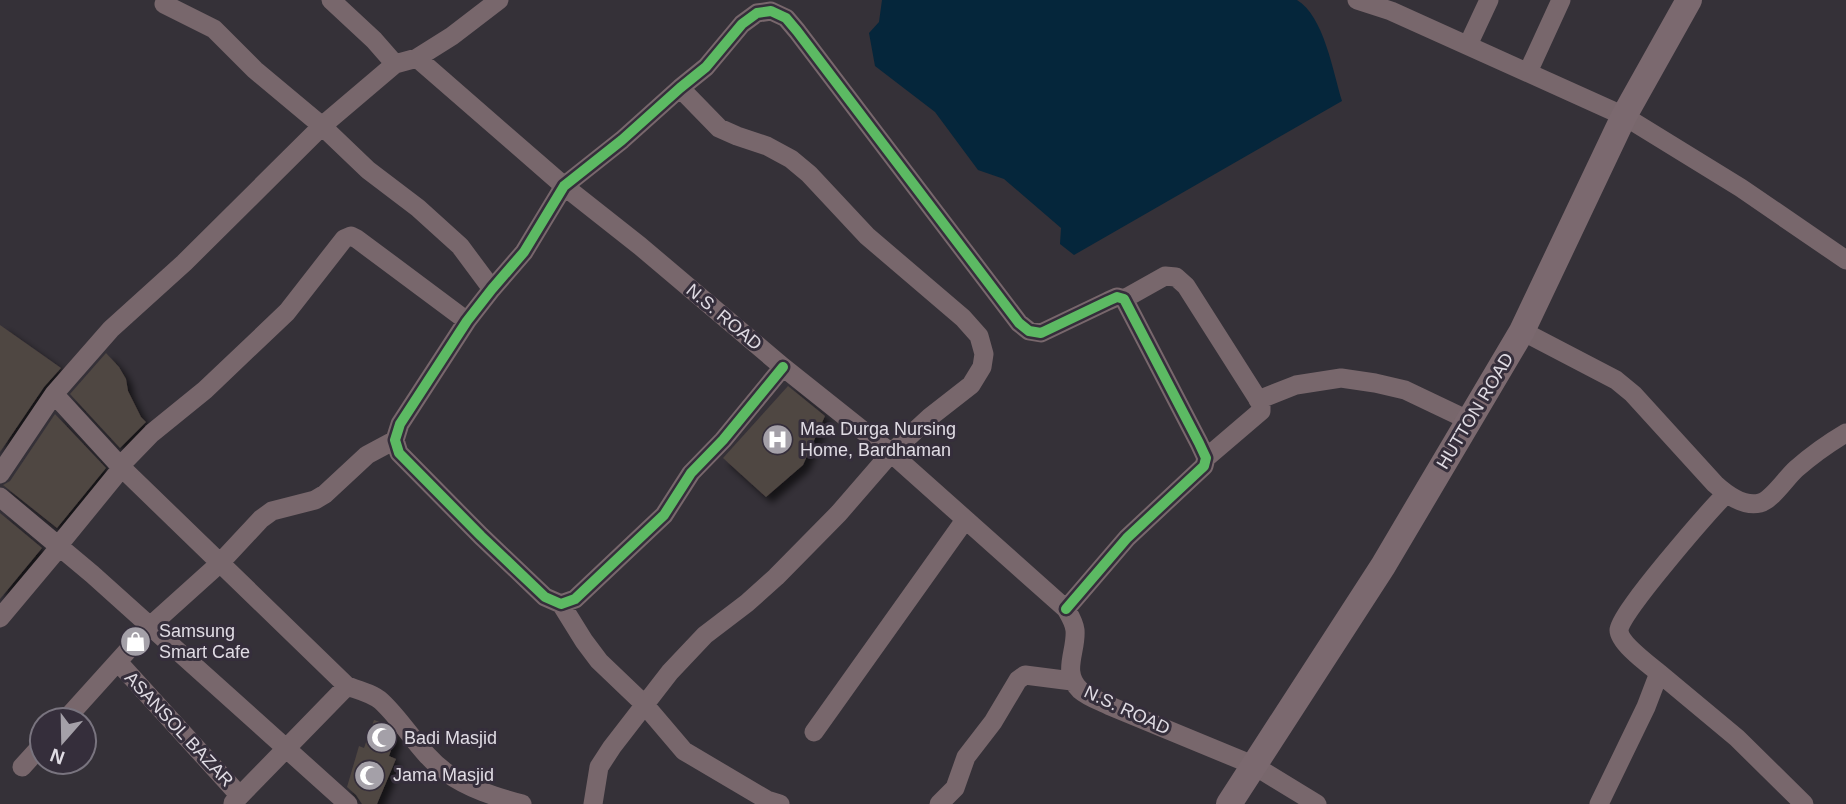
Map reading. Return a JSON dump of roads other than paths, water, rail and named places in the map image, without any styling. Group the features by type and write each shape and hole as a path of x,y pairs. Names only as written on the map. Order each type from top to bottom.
{"street":[{"path":"331,0 374,40 395,64"},
{"path":"0,474 54,394 111,329 184,263 322,126 395,64 417,58 452,36 499,0"},
{"path":"1357,0 1394,6 1468,45 1623,116 1729,180 1846,260"},
{"path":"1468,45 1489,0"},
{"path":"1528,72 1561,0"},
{"name":"HUTTON ROAD","path":"1229,804 1383,566 1522,331 1623,116 1689,0"},
{"path":"164,1 214,29 255,70 322,126 368,170 418,208 460,246 492,289"},
{"path":"780,804 767,800 684,751 644,704 599,661 561,604 545,597 481,536 398,453 396,440 400,424 467,321 524,252 564,187 706,67 742,24 768,5 786,18 797,31 1018,323 1029,331 1041,333 1108,301 1124,299 1165,276 1176,276 1186,286 1261,404 1261,411 1206,458 1204,466 1197,474 1127,538 1066,609"},
{"name":"N.S. ROAD","path":"417,58 564,187 640,246 783,367 891,453 1066,609 1076,632 1070,670 1072,681 1080,690 1253,765 1317,804"},
{"path":"593,804 599,767 670,672 705,635 747,603 784,569 839,513 891,453 930,417 971,386 982,367 984,354 979,336 963,318 867,236 791,159 767,146 719,128 680,88"},
{"path":"0,618 57,550 120,467 152,433 205,390 287,312 344,239 351,236 467,321"},
{"path":"1124,299 1206,458"},
{"path":"1522,331 1616,380 1633,394 1726,494 1748,503 1759,503 1768,499 1796,469 1846,433"},
{"path":"561,604 575,599 664,514 691,473 723,440 783,367"},
{"path":"1258,400 1296,385 1341,378 1405,390 1468,421"},
{"path":"54,394 120,467 347,686 381,701 430,758 446,772 468,786 522,804"},
{"path":"78,706 149,627 219,564 261,519 272,512 315,500 326,494 367,455 396,440"},
{"path":"1726,494 1639,595 1619,623 1619,632 1623,641 1737,738 1804,804"},
{"path":"0,497 92,574 348,804"},
{"path":"814,732 965,520"},
{"name":"ASANSOL BAZAR","path":"118,662 236,800"},
{"path":"1599,804 1646,707 1658,673"},
{"path":"939,804 955,788 966,757 993,722 1018,680 1025,675 1072,681"},
{"path":"236,800 347,686"},
{"path":"22,767 28,760"}],"water":[{"path":"882,0 1297,0 1314,18 1321,31 1342,101 1074,255 1060,244 1061,228 1004,179 978,170 935,112 875,66 869,33 879,22"}],"place":[{"name":"Maa Durga Nursing Home, Bardhaman","path":"777,439"},
{"name":"Samsung Smart Cafe","path":"136,641"},
{"name":"Badi Masjid","path":"381,738"},
{"name":"Jama Masjid","path":"370,775"}]}
